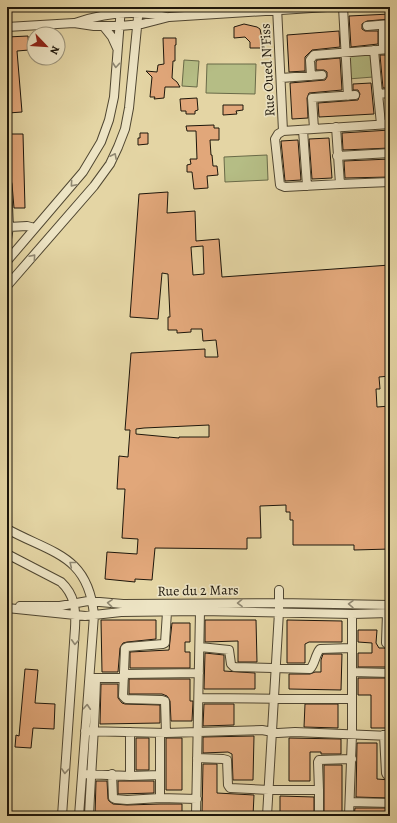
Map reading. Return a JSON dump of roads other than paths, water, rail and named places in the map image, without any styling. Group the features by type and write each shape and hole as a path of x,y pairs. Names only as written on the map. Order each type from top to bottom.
{"street":[{"path":"74,23 104,27 137,25 169,18 277,9 327,7"},
{"path":"314,129 312,98 352,95 346,53 343,7"},
{"name":"Rue Oued N'Fiss","path":"277,9 283,131"},
{"path":"7,27 74,23 121,10 138,10 169,18"},
{"path":"7,261 83,172 90,163 101,142 112,109 121,10"},
{"path":"7,286 94,186 114,156 123,134 129,108 138,10"},
{"path":"311,76 310,60 314,55 387,49 386,25 367,26"},
{"path":"104,27 112,37 118,50"},
{"path":"374,50 381,124"},
{"path":"281,78 322,75"},
{"path":"378,94 390,93"},
{"path":"390,124 283,131 278,134 276,139 279,183 285,187 390,182"},
{"path":"336,127 340,184"},
{"path":"303,130 307,186"},
{"path":"338,156 390,153"},
{"path":"7,184 9,228 7,239"},
{"path":"9,228 27,226 35,228"},
{"path":"7,529 60,556 75,566 86,581 93,601 94,732 79,816"},
{"path":"7,554 60,582 68,589 74,603 76,615 62,816"},
{"path":"268,816 279,590"},
{"name":"Rue du 2 Mars","path":"7,608 27,605 60,606 93,601 123,604 279,602 390,605"},
{"name":"Rue du 2 Mars","path":"7,608 76,615 121,612 200,611 352,614 388,613"},
{"path":"196,816 200,611"},
{"path":"160,798 160,775 166,703 162,700 125,698 123,696 126,647 165,643 166,612"},
{"path":"388,613 386,643 390,646"},
{"path":"349,816 352,759 352,614"},
{"path":"200,647 229,650 231,664 234,667 276,669 310,669 320,649 352,648"},
{"path":"352,672 390,673"},
{"path":"93,678 199,673"},
{"path":"89,816 85,731 93,678"},
{"path":"199,698 352,699"},
{"path":"85,731 163,733 262,730 272,732 387,736 386,773 390,775"},
{"path":"130,732 130,776"},
{"path":"7,756 7,767"},
{"path":"198,758 227,760 228,785 230,788 319,790"},
{"path":"319,816 319,760 352,759"},
{"path":"86,774 130,776 160,775"},
{"path":"112,774 113,798 115,799 197,799"},
{"path":"350,802 390,803"}]}
